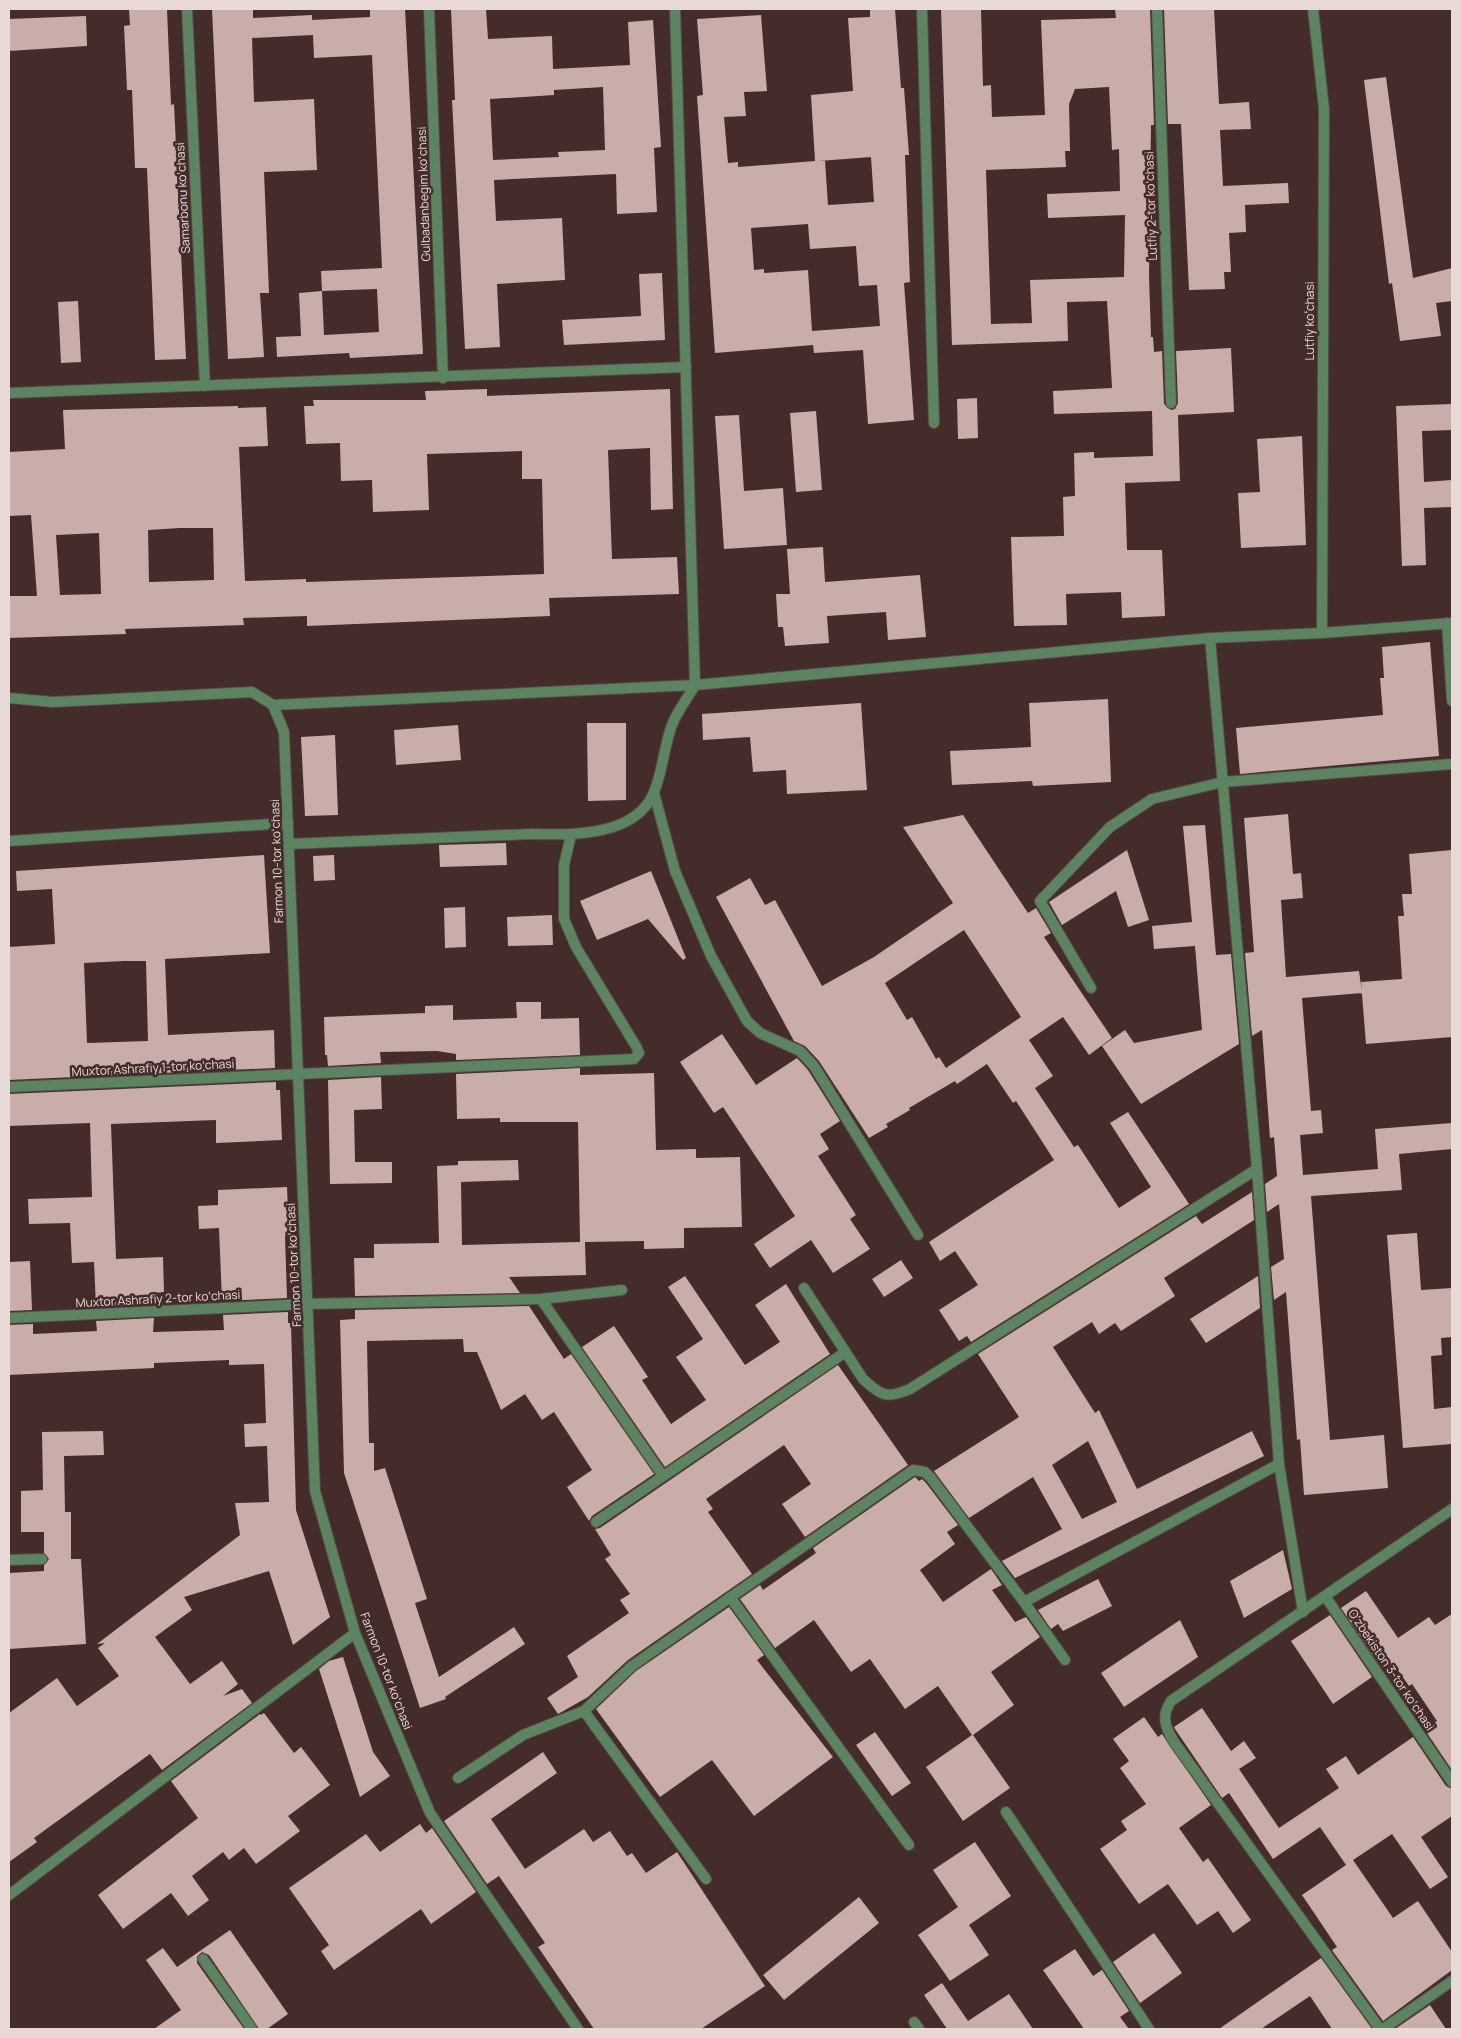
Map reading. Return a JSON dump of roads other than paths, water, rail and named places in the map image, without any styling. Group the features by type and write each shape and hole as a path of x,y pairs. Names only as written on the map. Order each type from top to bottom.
{"street":[{"name":"Samarbonu koʻchasi","path":"187,9 204,386"},
{"name":"Gulbadanbegim koʻchasi","path":"429,9 443,378"},
{"path":"289,844 531,834 571,835 601,831 624,822 643,808 654,793 672,723 695,685 675,9"},
{"path":"922,9 934,423"},
{"name":"Lutfiy 2-tor koʻchasi","path":"1157,9 1171,403"},
{"name":"Lutfiy koʻchasi","path":"1313,9 1324,109 1322,633"},
{"path":"9,393 443,378 686,367"},
{"path":"9,698 53,702 252,692 273,706 695,685 1210,638 1322,633 1450,623 1452,701"},
{"path":"1210,638 1257,1169 1280,1464 1303,1612"},
{"name":"Farmon 10-tor koʻchasi","path":"273,706 284,732 315,1492 355,1633 430,1814 578,2029"},
{"path":"1091,988 1040,901 1110,827 1152,799 1223,782 1452,764"},
{"path":"654,793 675,872 711,956 747,1021 760,1033 800,1051 814,1066 918,1235"},
{"path":"9,841 288,823"},
{"name":"Muxtor Ashrafiy 1-tor koʻchasi","path":"9,1087 629,1059 637,1057 639,1053 637,1048 576,947 564,919 564,865 571,835"},
{"path":"804,1288 844,1353 863,1379 875,1391 896,1396 919,1384 1257,1169"},
{"name":"Muxtor Ashrafiy 2-tor koʻchasi","path":"9,1318 308,1304 540,1299 622,1290"},
{"path":"540,1299 663,1476"},
{"path":"596,1522 844,1353"},
{"path":"1024,1602 1280,1464"},
{"path":"458,1778 523,1735 584,1712 632,1666 913,1470 925,1472 931,1478 1066,1660"},
{"path":"1452,1509 1172,1701 1164,1714 1167,1730 1174,1742 1381,2029 1452,1981"},
{"path":"9,1560 42,1559"},
{"name":"O‘zbekiston 3-tor koʻchasi","path":"1325,1596 1452,1782"},
{"path":"730,1598 909,1845"},
{"path":"9,1895 355,1633"},
{"path":"584,1712 706,1879"},
{"path":"1006,1812 1149,2029"},
{"path":"202,1959 252,2029"}]}
